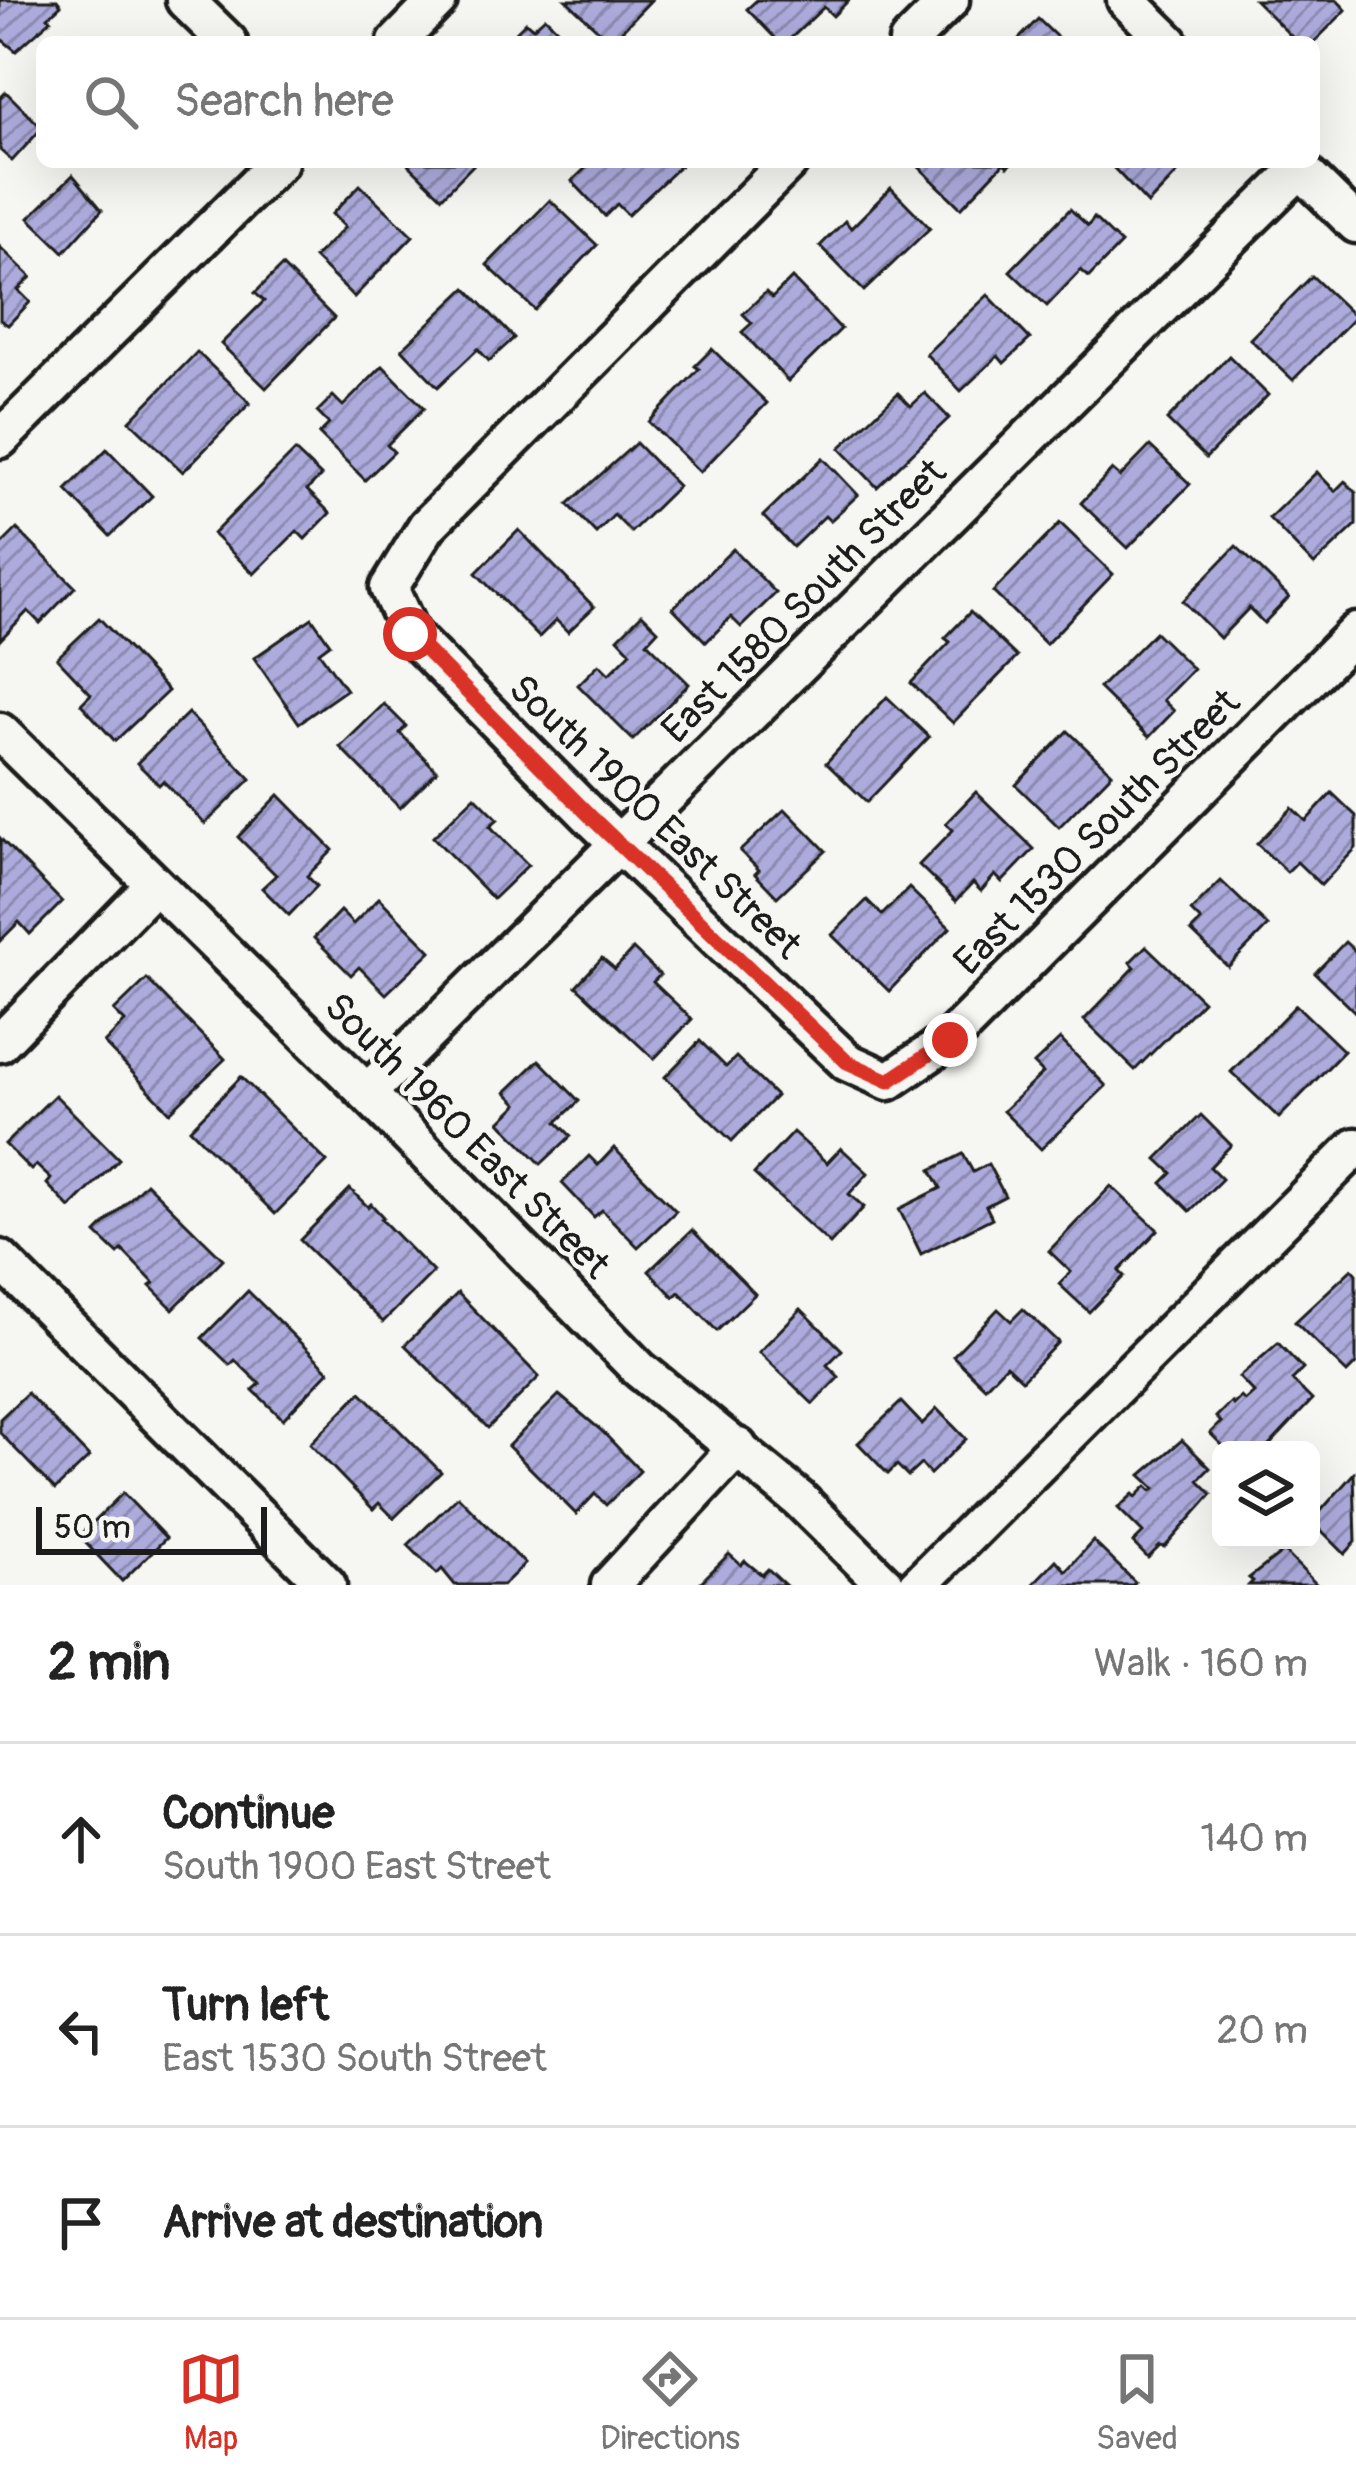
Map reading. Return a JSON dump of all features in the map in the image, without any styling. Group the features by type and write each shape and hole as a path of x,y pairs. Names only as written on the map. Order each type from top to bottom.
{"street":[{"path":"185,0 222,36"},
{"path":"403,36 438,0"},
{"path":"914,36 950,0"},
{"path":"1126,0 1163,36"},
{"path":"0,439 273,168"},
{"name":"South 1900 East Street","path":"783,168 428,526 389,588 410,634 619,844 847,1062 889,1081"},
{"name":"East 1580 South Street","path":"367,1093 1294,168"},
{"path":"1298,168 1356,224"},
{"name":"East 1530 South Street","path":"889,1081 950,1040 1356,632"},
{"name":"South 1960 East Street","path":"0,733 367,1093 640,1370 800,1500 886,1585"},
{"path":"0,1043 154,885"},
{"path":"918,1585 1356,1148"},
{"path":"0,1259 327,1585"},
{"path":"610,1585 738,1447"}],"building":[{"path":"0,0 57,0 61,5 16,51 0,38"},
{"path":"566,0 651,0 617,36 605,36"},
{"path":"757,0 849,0 833,16 824,7 793,36 773,36 747,9"},
{"path":"1255,0 1337,0 1346,10 1320,36 1291,36"},
{"path":"545,17 564,36 512,36 526,22 533,28"},
{"path":"1038,19 1056,36 1022,36"},
{"path":"6,92 36,122 36,135 12,161 0,150 0,98"},
{"path":"412,168 470,168 442,197"},
{"path":"586,168 678,168 628,215 617,204 605,216 572,181"},
{"path":"920,168 999,168 961,208"},
{"path":"1114,168 1182,168 1148,204"},
{"path":"73,175 102,210 64,252 29,218"},
{"path":"360,185 413,236 354,297 314,258 345,227 332,214"},
{"path":"891,188 930,228 864,291 820,246 845,221 851,228"},
{"path":"550,200 597,245 535,310 487,265"},
{"path":"1070,209 1088,226 1094,218 1121,244 1089,277 1081,270 1047,306 1010,271"},
{"path":"0,247 31,277 18,290 30,302 8,325 0,320"},
{"path":"282,266 334,318 266,388 221,344 264,301 255,293"},
{"path":"1312,276 1355,317 1293,380 1250,339"},
{"path":"792,278 841,329 788,381 742,332 752,323 743,314 766,292 772,298"},
{"path":"466,288 514,338 489,361 478,349 438,387 402,349"},
{"path":"988,295 1030,339 1004,363 998,356 961,391 926,354"},
{"path":"712,349 767,403 700,472 649,422"},
{"path":"197,352 250,403 183,472 130,421"},
{"path":"1229,356 1268,395 1206,458 1167,420"},
{"path":"383,366 424,408 387,445 394,452 365,480 319,434 329,424 317,412 333,396 343,406"},
{"path":"898,393 911,406 925,393 949,418 877,487 840,448"},
{"path":"636,443 678,486 631,532 614,515 596,533 568,504"},
{"path":"1150,446 1190,484 1128,548 1081,503 1112,470 1120,477"},
{"path":"107,449 152,496 110,536 66,490"},
{"path":"295,451 321,476 307,490 330,513 305,539 297,531 254,574 213,534"},
{"path":"823,458 858,495 830,521 825,516 793,547 763,516"},
{"path":"1317,472 1335,491 1345,481 1356,492 1356,525 1314,565 1269,518"},
{"path":"1060,523 1113,574 1046,644 993,592"},
{"path":"17,529 75,587 40,623 28,611 0,640 0,546"},
{"path":"519,530 594,607 568,632 556,620 539,637 476,573"},
{"path":"1236,546 1289,597 1264,623 1249,608 1220,638 1183,601"},
{"path":"733,549 776,593 741,627 731,617 706,642 673,608"},
{"path":"970,612 1017,657 953,723 911,683 950,642 945,638"},
{"path":"642,614 658,630 647,642 689,684 633,740 578,685 599,664 609,674 631,652 618,638"},
{"path":"99,618 168,691 115,741 81,704 91,694 57,658"},
{"path":"312,618 330,644 319,652 346,690 299,723 254,658"},
{"path":"1155,632 1193,669 1163,700 1174,711 1149,737 1099,688"},
{"path":"887,697 929,737 867,802 826,763"},
{"path":"384,704 406,726 400,733 437,771 400,808 340,747"},
{"path":"188,713 251,779 205,824 163,781 159,785 137,763"},
{"path":"1068,731 1112,773 1059,827 1016,785"},
{"path":"976,792 1034,849 1002,882 995,875 981,891 973,883 956,901 919,865 953,830 946,823"},
{"path":"1332,793 1356,816 1356,848 1321,885 1297,862 1287,872 1257,844 1292,808 1306,821"},
{"path":"279,795 333,850 307,876 317,886 289,915 262,888 276,875 238,837"},
{"path":"475,796 498,819 490,826 528,865 493,899 433,837"},
{"path":"785,809 826,851 777,897 740,851"},
{"path":"0,838 62,902 30,934 19,922 0,941"},
{"path":"1221,881 1268,926 1228,967 1191,931 1201,921 1191,911"},
{"path":"909,888 950,928 889,991 832,935 867,900 882,915"},
{"path":"379,898 431,951 386,994 359,967 351,975 314,938 340,911 353,924"},
{"path":"1345,942 1356,952 1356,1013 1315,973"},
{"path":"1146,946 1203,1001 1135,1070 1084,1020 1135,967 1130,962"},
{"path":"633,949 660,975 653,982 692,1019 654,1059 576,986 602,958 615,969"},
{"path":"147,979 225,1059 170,1112 104,1043 125,1022 114,1011"},
{"path":"1296,1005 1344,1051 1279,1118 1231,1072"},
{"path":"1060,1039 1106,1086 1041,1149 1003,1111 1043,1073 1034,1064"},
{"path":"700,1041 726,1067 736,1057 776,1096 732,1141 665,1077"},
{"path":"539,1060 579,1101 557,1122 571,1136 541,1164 500,1122 518,1104 506,1092"},
{"path":"241,1077 327,1162 275,1214 190,1129"},
{"path":"55,1095 119,1159 70,1208 47,1184 51,1179 36,1165 31,1170 5,1144"},
{"path":"1201,1115 1231,1145 1210,1167 1222,1179 1190,1211 1162,1183 1172,1173 1157,1159"},
{"path":"793,1132 827,1163 841,1148 868,1173 849,1194 864,1207 830,1244 754,1174"},
{"path":"614,1148 676,1211 638,1247 602,1210 594,1217 562,1183 589,1156 598,1165"},
{"path":"963,1154 973,1172 988,1164 1005,1196 986,1206 992,1218 921,1254 899,1209 941,1188 931,1170"},
{"path":"146,1183 223,1259 173,1309 122,1250 118,1254 96,1233"},
{"path":"1111,1186 1158,1230 1119,1271 1124,1276 1089,1312 1059,1284 1071,1272 1049,1251"},
{"path":"350,1189 368,1207 371,1204 433,1272 383,1322 300,1240"},
{"path":"692,1230 755,1294 717,1331 679,1292 674,1297 649,1271"},
{"path":"1352,1269 1356,1274 1356,1364 1347,1373 1295,1322"},
{"path":"248,1291 329,1371 283,1419 253,1390 260,1384 235,1360 230,1365 202,1338"},
{"path":"458,1293 539,1377 488,1428 405,1345"},
{"path":"801,1309 842,1350 827,1365 839,1377 813,1404 759,1352"},
{"path":"998,1309 1011,1321 1023,1309 1058,1342 1022,1380 1006,1365 985,1387 953,1356"},
{"path":"1278,1343 1303,1369 1292,1380 1312,1400 1273,1441 1218,1441 1210,1433 1221,1422 1216,1417 1231,1402 1241,1397 1245,1401 1254,1393 1239,1377"},
{"path":"361,1392 441,1472 394,1518 379,1503 373,1509 310,1444"},
{"path":"27,1393 89,1457 55,1490 0,1433 0,1419"},
{"path":"559,1395 640,1471 606,1505 595,1494 576,1514 508,1446"},
{"path":"901,1402 922,1424 937,1409 966,1439 930,1474 921,1464 908,1476 897,1465 888,1474 858,1443"},
{"path":"1182,1440 1210,1468 1198,1480 1212,1494 1165,1547 1148,1558 1133,1543 1143,1533 1118,1508 1147,1486 1152,1491 1155,1488 1141,1475"},
{"path":"1354,1473 1356,1542 1345,1554 1320,1529 1320,1512"},
{"path":"123,1493 166,1538 122,1581 79,1536"},
{"path":"458,1496 525,1564 503,1585 455,1585 442,1569 437,1574 408,1545"},
{"path":"1093,1541 1133,1585 1032,1585 1056,1560 1066,1571"},
{"path":"1284,1551 1317,1585 1249,1585 1253,1581 1249,1578"},
{"path":"729,1554 762,1575 768,1569 785,1585 698,1585"}],"route":[{"path":"410,634 593,819 847,1062 889,1081 950,1040"}]}
